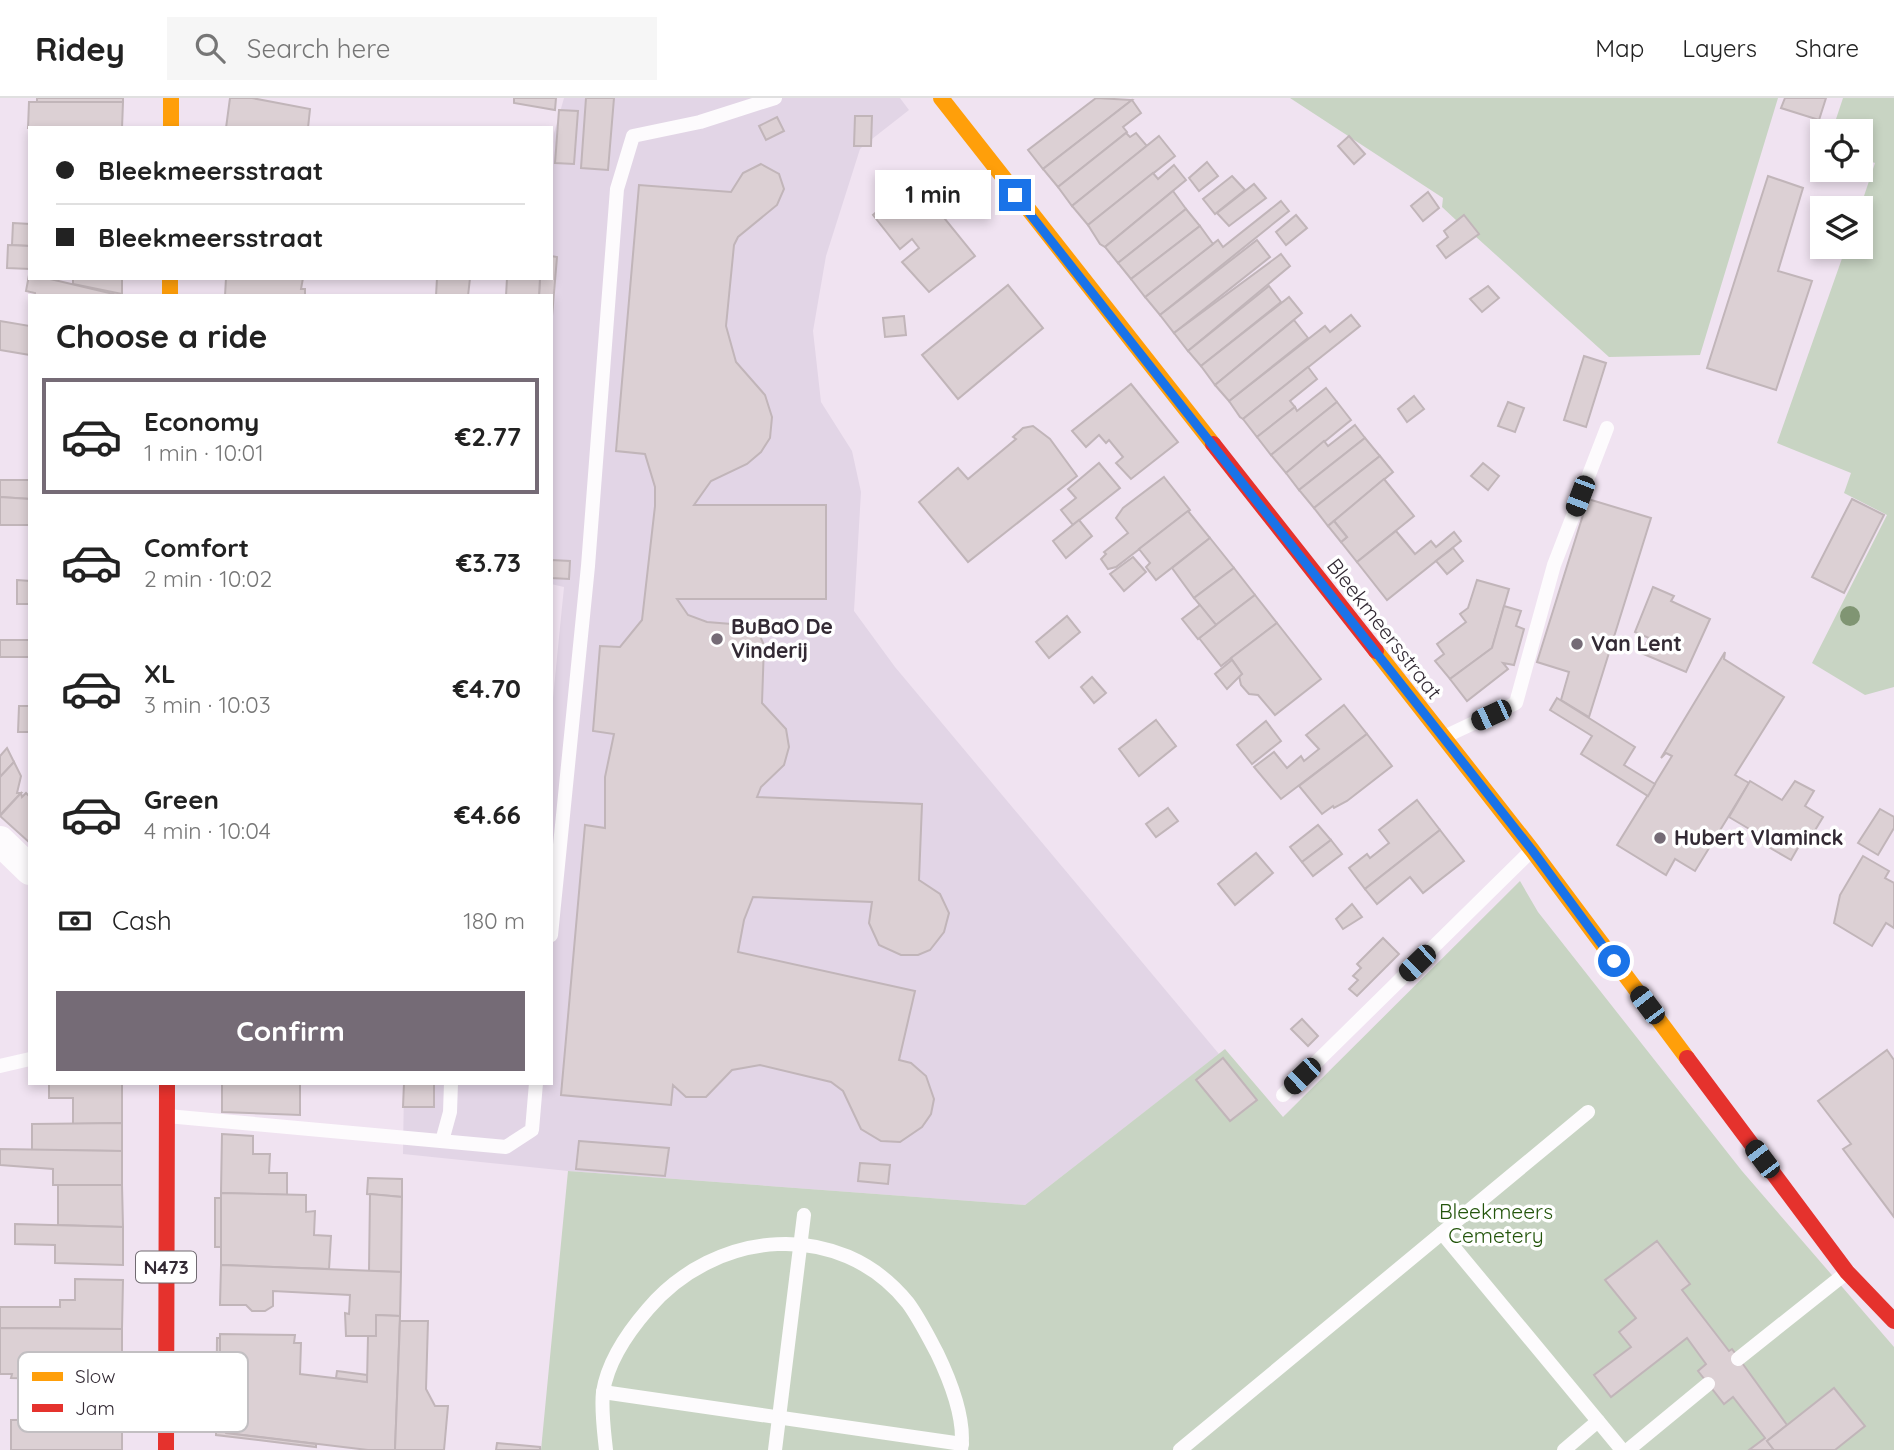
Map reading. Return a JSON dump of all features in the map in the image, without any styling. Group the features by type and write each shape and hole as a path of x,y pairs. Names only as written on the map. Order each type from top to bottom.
{"street":[{"path":"171,98 171,126"},
{"name":"Bleekmeersstraat","path":"941,98 1532,850 1847,1272 1894,1321"},
{"path":"0,841 28,868"},
{"name":"N473","path":"166,1352 167,1085"},
{"name":"N473","path":"166,1432 166,1450"}],"lane":[{"path":"553,915 588,566 617,189 633,136 700,122 775,98"},
{"path":"1443,737 1516,703 1553,565 1607,428"},
{"path":"1283,1095 1532,850"},
{"path":"0,1066 28,1059"},
{"path":"442,1141 450,1112 451,1085"},
{"path":"167,1116 506,1147 532,1130 537,1085"},
{"path":"1180,1450 1588,1112"},
{"path":"775,1450 804,1215"},
{"path":"1442,1233 1622,1450"},
{"path":"603,1392 961,1447 962,1435 944,1367 907,1302 876,1274 839,1253 800,1243 761,1243 719,1255 683,1274 631,1329 613,1358 603,1392 606,1450"},
{"path":"1738,1359 1847,1272"},
{"path":"1628,1450 1708,1384"},
{"path":"1564,1450 1598,1421"}],"shaded area":[{"name":"BuBaO De Vinderij","path":"564,98 900,98 909,110 872,139 871,146 863,146 860,149 826,256 813,331 821,402 852,451 861,492 854,611 895,667 1219,1054 1025,1205 568,1171 403,1154 404,1085 553,1085 553,698 564,587 553,584 553,305 557,258 553,257 554,133"}],"green space":[{"path":"1290,98 1778,98 1700,355 1609,357 1475,236 1478,233 1465,216 1457,221 1442,207 1443,198"},
{"path":"1843,98 1894,98 1894,687 1865,695 1812,663 1887,515 1844,493 1851,473 1777,443 1842,259 1873,259 1873,196 1864,196 1869,182 1873,182 1873,119 1836,119"},
{"name":"Bleekmeers Cemetery","path":"1520,881 1538,912 1742,1171 1894,1347 1894,1450 541,1450 568,1171 1025,1205 1225,1049 1283,1117"}],"building":[{"path":"37,98 123,98 123,102 37,102"},
{"path":"230,98 252,98 310,109 308,126 226,126"},
{"path":"514,98 556,98 555,110 514,103"},
{"path":"586,98 614,98 608,170 581,168"},
{"path":"1096,98 1132,100 1043,169 1028,150"},
{"path":"1785,98 1826,98 1819,119 1781,108"},
{"path":"1132,100 1141,113 1123,127 1127,132 1058,187 1043,169"},
{"path":"29,102 123,102 122,126 28,126"},
{"path":"559,110 578,111 574,164 555,163"},
{"path":"855,116 872,116 871,146 854,146"},
{"path":"777,117 784,131 766,140 759,126"},
{"path":"1126,133 1130,137 1136,133 1147,146 1072,206 1058,187"},
{"path":"1159,136 1175,156 1088,225 1072,206"},
{"path":"1349,136 1365,154 1354,164 1338,146"},
{"path":"1207,162 1218,176 1199,191 1189,178"},
{"path":"761,164 779,174 784,189 777,205 738,237 734,245 726,326 736,362 765,395 772,417 770,438 761,452 747,464 711,481 694,505 826,505 826,599 677,599 688,615 707,622 744,625 759,634 764,645 762,703 786,729 789,747 784,765 761,787 757,797 922,804 919,880 940,894 949,913 944,932 930,950 918,955 901,955 879,945 869,923 872,902 753,897 744,920 738,952 915,991 899,1060 911,1063 926,1076 934,1099 931,1114 922,1127 900,1142 881,1141 861,1129 843,1091 831,1082 760,1065 732,1070 706,1097 686,1097 673,1085 671,1105 561,1095 585,825 605,828 605,777 614,734 593,731 600,646 620,647 642,620 655,506 655,487 645,454 616,451 639,185 731,192 743,173"},
{"path":"1174,165 1186,180 1105,247 1100,244 1088,225 1153,173 1158,179"},
{"path":"1232,176 1245,190 1215,214 1203,199"},
{"path":"1768,176 1803,188 1778,271 1812,281 1776,390 1707,368"},
{"path":"923,180 942,204 936,208 975,256 929,292 902,262 919,248 912,239 900,249 873,215 886,204 889,208"},
{"path":"1254,184 1266,198 1229,226 1217,213"},
{"path":"1173,191 1186,209 1118,263 1105,247"},
{"path":"1428,192 1439,208 1423,221 1411,206"},
{"path":"1281,201 1289,211 1160,315 1145,297 1218,240 1223,247"},
{"path":"1186,209 1200,226 1131,279 1118,263"},
{"path":"1296,215 1307,228 1286,245 1276,232"},
{"path":"1464,215 1479,234 1446,258 1437,246 1448,237 1444,231"},
{"path":"13,223 28,224 28,246 12,245"},
{"path":"1200,226 1213,244 1145,297 1131,279"},
{"path":"1257,240 1270,257 1174,333 1160,315"},
{"path":"8,245 28,246 28,269 7,268"},
{"path":"1281,254 1290,266 1188,351 1174,333"},
{"path":"553,256 557,257 553,304 553,294 539,294 540,280 553,280"},
{"path":"28,280 54,280 114,294 35,294 26,291"},
{"path":"73,280 122,280 122,294 73,284"},
{"path":"226,280 303,280 301,289 305,289 305,294 225,294"},
{"path":"437,280 470,280 468,294 436,294"},
{"path":"507,280 540,280 539,294 506,294"},
{"path":"1008,285 1043,328 958,399 922,355"},
{"path":"1269,286 1281,302 1201,366 1188,351"},
{"path":"1488,286 1499,298 1482,312 1470,299"},
{"path":"1289,297 1302,313 1215,385 1201,366"},
{"path":"1351,315 1360,326 1243,419 1240,417 1229,401 1325,326 1330,332"},
{"path":"904,316 906,335 885,337 883,318"},
{"path":"1294,320 1308,338 1229,401 1215,385"},
{"path":"0,321 28,326 28,355 0,350"},
{"path":"1584,356 1606,363 1586,427 1564,420"},
{"path":"1308,367 1317,379 1290,401 1295,407 1257,437 1243,419"},
{"path":"1131,384 1178,442 1131,479 1116,463 1123,457 1109,440 1106,443 1099,435 1086,447 1072,431"},
{"path":"1326,388 1337,402 1271,455 1257,437 1295,407 1297,411"},
{"path":"1414,396 1424,409 1407,422 1398,409"},
{"path":"1337,402 1351,420 1286,473 1271,455"},
{"path":"1508,402 1524,408 1515,432 1498,426"},
{"path":"1355,425 1365,438 1299,490 1286,473 1324,441 1328,446"},
{"path":"1033,426 1050,439 1077,476 968,562 919,502 958,468 968,479 1016,439 1013,437 1023,428"},
{"path":"1365,438 1380,456 1314,508 1299,490"},
{"path":"1380,456 1393,472 1328,526 1314,508"},
{"path":"1099,463 1120,488 1073,525 1061,510 1076,498 1068,489"},
{"path":"1483,463 1499,476 1488,490 1471,476"},
{"path":"1164,477 1190,510 1116,567 1108,569 1101,559 1106,554 1104,552 1128,533 1116,518 1123,508"},
{"path":"1384,479 1414,516 1357,562 1341,542 1347,537 1334,521"},
{"path":"0,480 28,480 28,499 0,497"},
{"path":"0,497 28,499 28,525 0,525"},
{"path":"1588,499 1651,518 1589,717 1561,700 1569,672 1537,662"},
{"path":"1852,499 1884,515 1844,593 1812,577"},
{"path":"1188,511 1210,538 1156,580 1146,567 1150,563 1139,549"},
{"path":"1079,520 1092,536 1066,558 1053,541"},
{"path":"1334,521 1347,537 1341,542 1328,526"},
{"path":"1396,531 1415,554 1431,541 1436,547 1454,532 1461,541 1387,600 1357,562"},
{"path":"1210,538 1234,568 1194,598 1172,568"},
{"path":"1453,548 1463,561 1447,574 1436,561"},
{"path":"1133,557 1146,572 1124,591 1110,574"},
{"path":"553,560 570,561 569,579 553,578"},
{"path":"1234,568 1255,595 1216,625 1194,598"},
{"path":"17,580 28,581 28,604 17,604"},
{"path":"1477,580 1509,589 1492,648 1450,679 1435,661 1444,654 1437,644 1466,622 1460,614 1468,608"},
{"path":"1653,587 1674,596 1671,601 1710,619 1686,672 1641,653 1649,638 1635,632"},
{"path":"1255,595 1277,623 1221,666 1199,638"},
{"path":"1200,605 1216,625 1198,639 1182,619"},
{"path":"1504,606 1521,611 1516,626 1524,629 1514,665 1503,663 1508,669 1467,701 1450,679 1492,648"},
{"path":"1067,616 1080,632 1049,658 1036,642"},
{"path":"1277,623 1321,679 1275,715 1258,695 1249,694 1241,685 1239,676 1242,674 1231,658"},
{"path":"0,640 28,640 28,657 0,657"},
{"path":"1725,652 1724,659 1784,697 1735,775 1749,783 1695,871 1675,859 1666,875 1617,845 1672,756 1666,753 1661,758"},
{"path":"1232,660 1242,674 1227,689 1215,674"},
{"path":"1092,677 1106,693 1094,703 1081,687"},
{"path":"1557,698 1635,747 1624,765 1655,784 1648,796 1581,754 1592,736 1550,710"},
{"path":"1344,705 1367,734 1281,799 1254,767 1274,752 1287,768 1301,756 1304,761 1319,749 1306,735"},
{"path":"19,706 28,706 28,732 18,732"},
{"path":"1156,720 1176,746 1139,776 1119,749"},
{"path":"1266,721 1281,741 1252,764 1237,745"},
{"path":"1367,734 1392,766 1347,801 1322,814 1299,786"},
{"path":"7,748 14,762 0,777 0,756"},
{"path":"14,762 21,776 17,793 21,793 0,815 0,777"},
{"path":"1750,781 1782,800 1795,781 1814,791 1805,806 1823,817 1808,842 1803,839 1791,860 1758,841 1761,836 1729,817"},
{"path":"21,793 22,797 26,793 28,841 0,816"},
{"path":"1417,800 1440,830 1365,889 1349,868 1367,854 1370,858 1389,843 1379,830"},
{"path":"1168,808 1178,821 1156,837 1146,824"},
{"path":"1880,809 1894,817 1894,828 1878,855 1858,843"},
{"path":"1318,825 1331,840 1302,862 1290,847"},
{"path":"1440,830 1464,861 1423,893 1410,877 1377,904 1365,889"},
{"path":"1331,840 1342,854 1313,876 1302,862"},
{"path":"1256,853 1273,873 1235,905 1218,884"},
{"path":"1863,856 1889,871 1885,878 1894,883 1894,928 1886,923 1872,946 1834,923 1840,895"},
{"path":"1352,904 1362,917 1343,929 1336,919"},
{"path":"1383,938 1399,954 1357,996 1349,989 1358,980 1353,976 1361,968 1357,964"},
{"path":"1302,1019 1318,1036 1308,1046 1291,1029"},
{"path":"1887,1050 1894,1060 1894,1217 1843,1149 1851,1144 1818,1101"},
{"path":"1223,1058 1257,1100 1230,1121 1196,1080"},
{"path":"49,1085 122,1085 122,1123 73,1124 73,1098 49,1098"},
{"path":"222,1085 300,1085 300,1115 222,1112"},
{"path":"404,1085 434,1085 434,1107 403,1107"},
{"path":"122,1123 122,1151 32,1150 32,1124"},
{"path":"222,1134 253,1136 253,1154 270,1154 269,1173 287,1173 287,1195 221,1193"},
{"path":"579,1141 669,1148 665,1176 576,1169"},
{"path":"0,1149 122,1151 122,1185 53,1185 53,1169 0,1165"},
{"path":"860,1163 890,1165 888,1184 858,1181"},
{"path":"368,1178 402,1179 402,1197 367,1194"},
{"path":"58,1185 122,1185 123,1227 58,1225"},
{"path":"221,1193 306,1195 306,1212 315,1211 314,1235 331,1236 329,1269 221,1265"},
{"path":"370,1194 402,1197 401,1272 369,1271"},
{"path":"215,1198 221,1198 221,1247 215,1247"},
{"path":"15,1224 123,1227 123,1265 55,1263 55,1245 15,1244"},
{"path":"1657,1241 1690,1284 1682,1290 1729,1351 1732,1349 1787,1425 1767,1441 1774,1450 1749,1450 1765,1438 1733,1397 1724,1404 1698,1371 1706,1364 1687,1338 1611,1397 1594,1375 1631,1347 1619,1332 1636,1318 1605,1280"},
{"path":"221,1265 401,1272 400,1316 376,1315 376,1336 346,1336 345,1313 349,1314 350,1295 273,1291 273,1306 265,1311 252,1311 246,1305 220,1305"},
{"path":"75,1279 123,1280 122,1329 0,1328 0,1307 60,1307 60,1300 75,1300"},
{"path":"376,1315 400,1316 395,1450 368,1450 225,1432 248,1432 248,1352 220,1352 220,1334 295,1335 294,1343 301,1343 300,1374 367,1382 368,1336 376,1336"},
{"path":"400,1321 428,1321 426,1389 435,1406 448,1406 444,1450 395,1450"},
{"path":"0,1328 122,1329 122,1352 18,1352 18,1378 11,1378 12,1374 0,1374"},
{"path":"217,1338 220,1338 220,1352 217,1352"},
{"path":"337,1371 367,1375 367,1382 336,1378"},
{"path":"1834,1388 1865,1426 1835,1450 1774,1450 1767,1441"},
{"path":"11,1420 18,1420 18,1432 122,1432 122,1450 11,1450"},
{"path":"216,1432 225,1432 316,1444 316,1447 216,1435"},
{"path":"497,1443 540,1447 540,1450 496,1450"}],"traffic: slow":[{"path":"171,98 171,126"},
{"path":"941,98 1213,444"},
{"path":"170,280 170,294"},
{"path":"1376,651 1532,850 1687,1058"}],"traffic: jam":[{"path":"1213,444 1376,651"},
{"path":"1687,1058 1847,1272 1894,1321"},
{"path":"166,1352 167,1085"},
{"path":"166,1432 166,1450"}],"place":[{"name":"BuBaO De Vinderij","path":"717,639"},
{"name":"Van Lent","path":"1577,644"},
{"name":"Hubert Vlaminck","path":"1660,838"}],"route":[{"path":"1015,195 1532,850 1614,961"}]}
